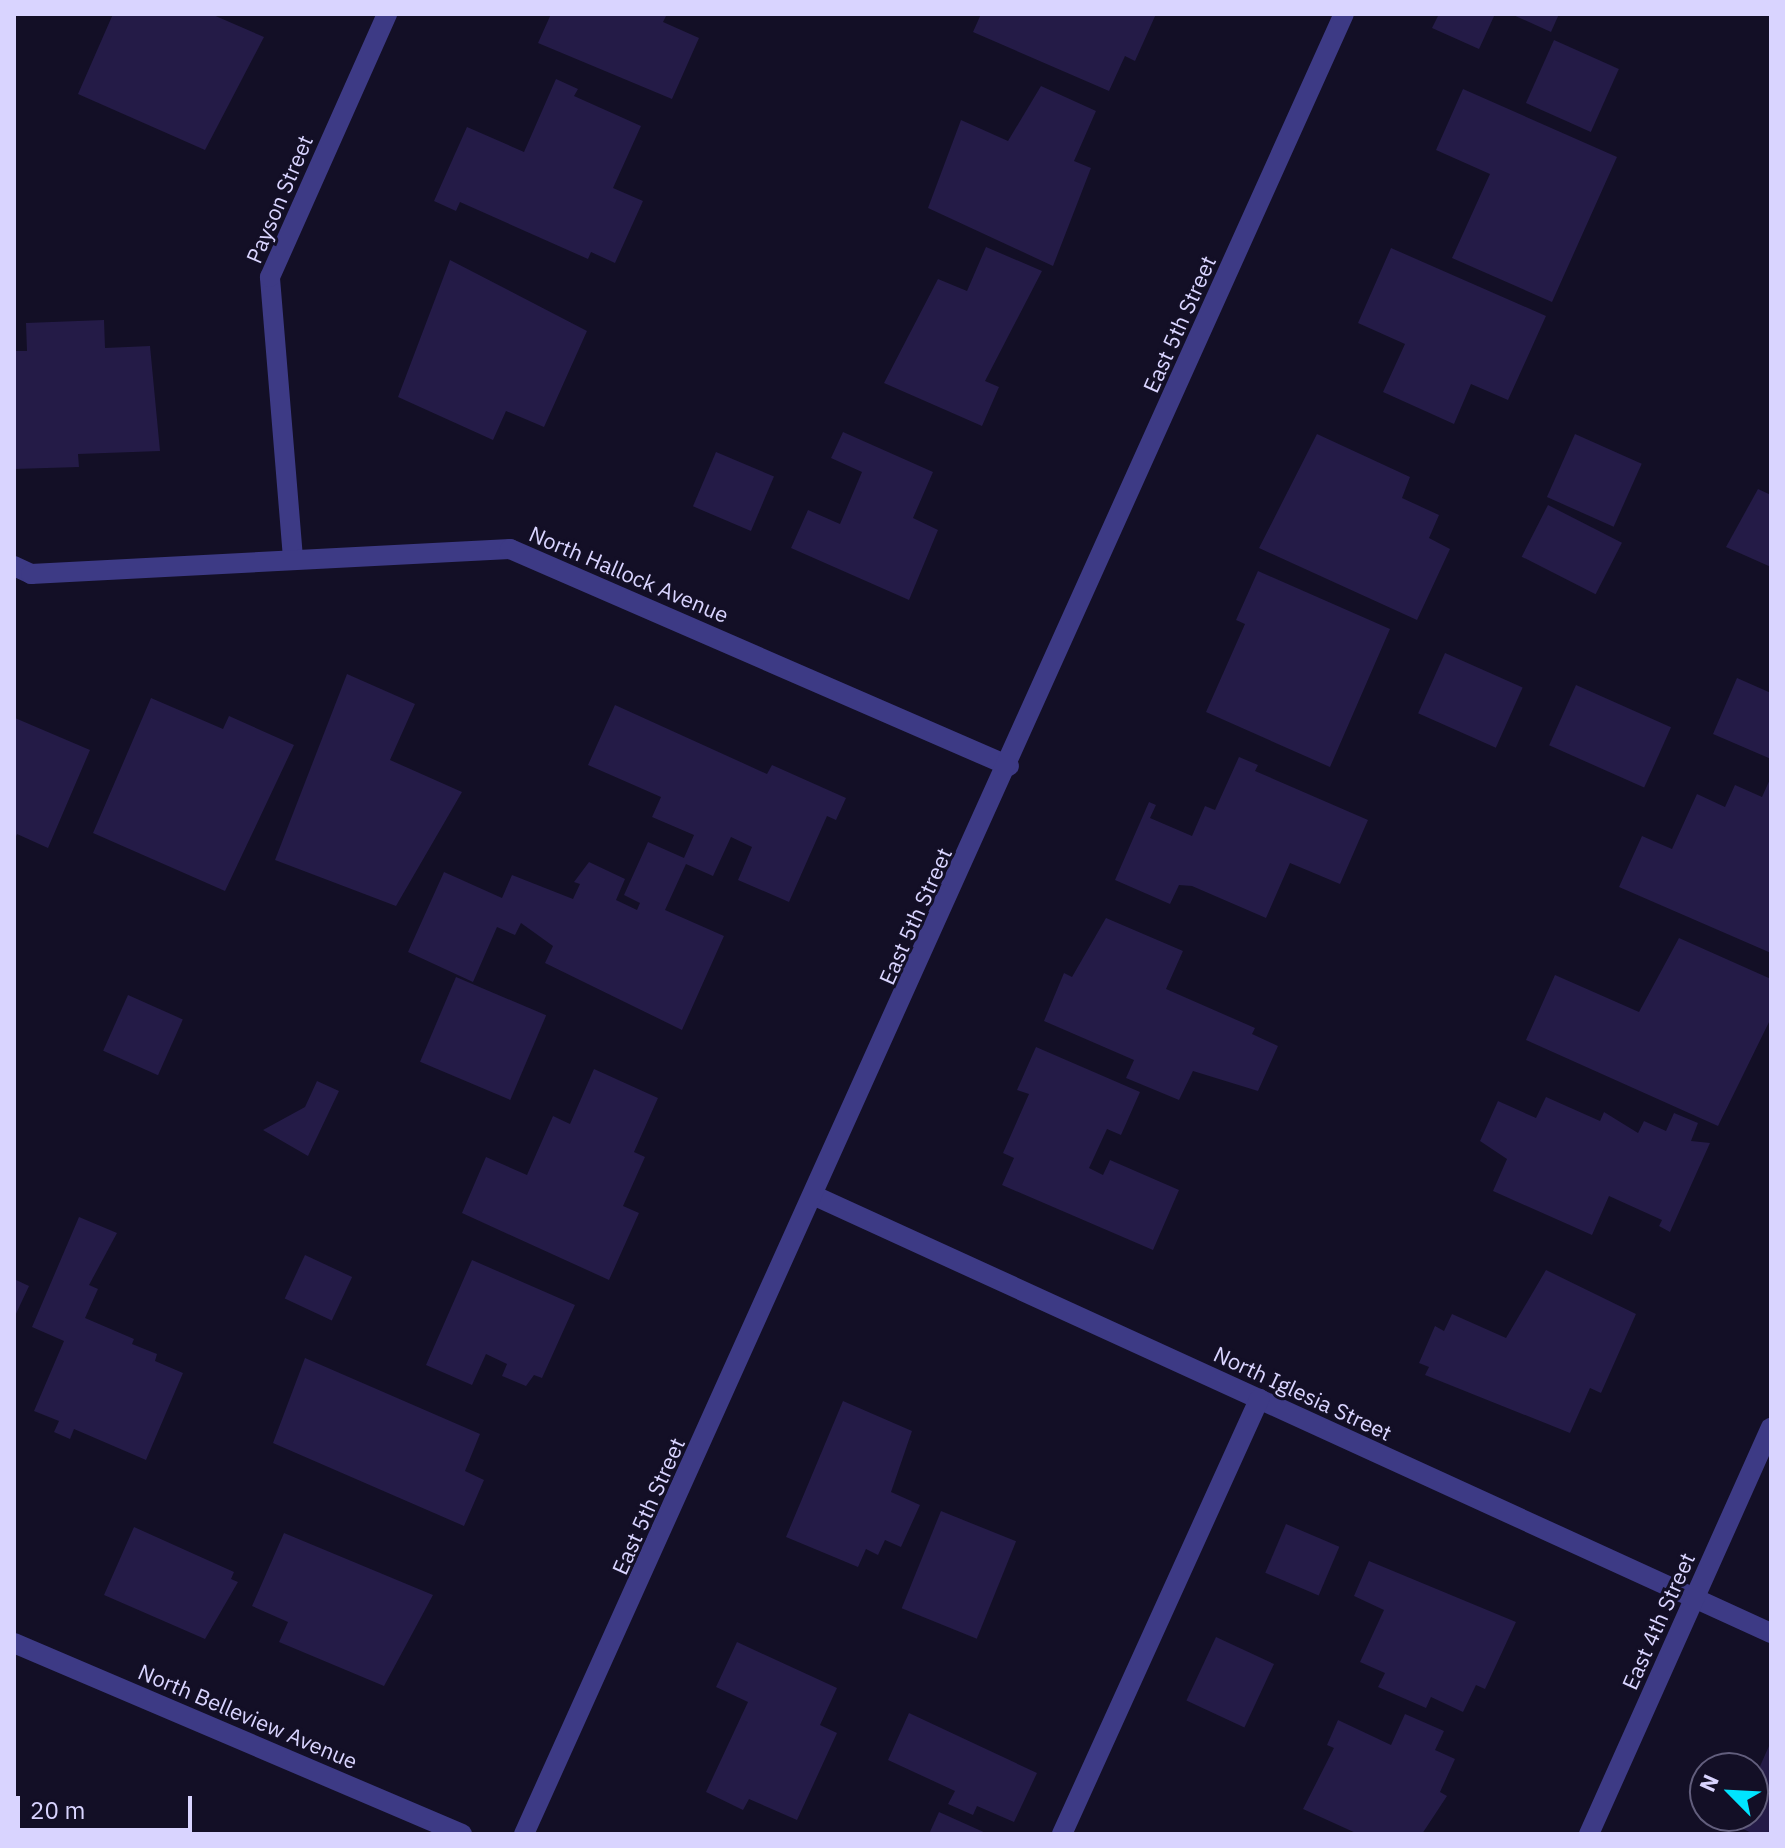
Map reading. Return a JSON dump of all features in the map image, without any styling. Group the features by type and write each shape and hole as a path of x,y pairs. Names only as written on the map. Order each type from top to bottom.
{"street":[{"name":"Payson Street","path":"293,558 270,277 387,14"},
{"name":"East 5th Street","path":"524,1834 1009,766 1344,14"},
{"name":"North Hallock Avenue","path":"14,566 31,574 510,549 1009,766"},
{"name":"North Iglesia Street","path":"815,1196 1771,1633"},
{"path":"1062,1834 1259,1399"},
{"name":"East 4th Street","path":"1589,1834 1771,1428"},
{"name":"North Belleview Avenue","path":"14,1643 462,1834"}],"building":[{"path":"113,14 211,14 264,37 205,150 78,94"},
{"path":"551,14 667,14 663,22 699,38 672,99 538,43"},
{"path":"981,14 1156,14 1135,61 1125,56 1109,91 973,32"},
{"path":"1439,14 1495,14 1479,49 1432,28"},
{"path":"1511,14 1559,14 1551,32"},
{"path":"1554,40 1619,69 1591,132 1526,103"},
{"path":"556,79 578,89 574,96 641,126 613,188 643,201 615,263 591,252 588,259 460,202 456,211 434,201 467,127 524,152"},
{"path":"1041,86 1096,111 1074,161 1091,168 1053,266 928,208 961,120 1008,141"},
{"path":"1463,89 1617,157 1552,302 1452,258 1490,174 1436,150"},
{"path":"986,247 1042,271 985,381 999,387 982,426 884,383 938,279 967,291"},
{"path":"1391,248 1546,316 1508,400 1471,384 1454,424 1383,392 1405,344 1358,323"},
{"path":"450,260 587,331 544,427 506,411 493,440 398,397"},
{"path":"104,320 105,348 150,346 160,451 78,454 79,467 14,469 14,351 27,351 26,323"},
{"path":"843,432 933,472 913,518 938,530 909,600 791,548 808,510 840,524 862,472 831,458"},
{"path":"1317,434 1410,477 1402,498 1439,515 1429,538 1450,549 1417,620 1259,548"},
{"path":"1575,434 1642,464 1614,527 1547,497"},
{"path":"716,452 774,477 751,531 693,506"},
{"path":"1758,489 1771,495 1771,567 1726,547"},
{"path":"1548,505 1622,543 1596,594 1522,557"},
{"path":"1258,571 1390,629 1330,767 1206,712 1245,624 1236,620"},
{"path":"1445,653 1523,688 1496,748 1418,713"},
{"path":"347,674 415,704 390,760 462,792 396,906 275,860"},
{"path":"1737,678 1771,693 1771,759 1713,734"},
{"path":"1576,685 1671,727 1644,788 1549,745"},
{"path":"151,698 223,729 229,716 294,745 225,891 93,833"},
{"path":"615,705 767,774 772,765 846,798 836,820 827,816 789,902 738,880 752,847 731,837 713,876 686,864 665,910 724,936 682,1030 545,963 553,946 521,923 515,935 497,927 473,982 408,952 444,872 502,898 512,875 573,899 580,884 574,882 589,862 625,879 616,900 637,910 640,903 624,895 648,842 684,858 694,835 652,817 661,797 588,765"},
{"path":"14,707 15,718 90,750 48,848 17,834 14,841"},
{"path":"1239,757 1258,765 1255,771 1368,820 1340,884 1290,863 1266,918 1192,886 1179,885 1170,904 1115,880 1149,802 1156,805 1150,818 1192,836 1205,806 1215,810"},
{"path":"1771,777 1771,953 1619,887 1642,836 1672,849 1697,794 1725,807 1735,785 1762,797"},
{"path":"1106,918 1183,951 1166,989 1255,1028 1252,1034 1278,1046 1258,1091 1193,1071 1179,1100 1126,1078 1134,1060 1044,1021 1064,973 1072,977"},
{"path":"1679,938 1771,979 1771,1018 1718,1126 1526,1040 1555,975 1639,1012"},
{"path":"456,977 546,1015 510,1100 420,1062"},
{"path":"128,995 183,1019 158,1075 103,1051"},
{"path":"1036,1047 1140,1092 1121,1135 1107,1129 1089,1168 1103,1175 1110,1160 1179,1190 1153,1250 1002,1185 1014,1158 1003,1153 1029,1094 1017,1090"},
{"path":"594,1069 658,1098 634,1152 645,1157 623,1206 639,1213 609,1280 462,1213 486,1157 527,1175 553,1116 570,1124"},
{"path":"317,1081 339,1091 308,1156 263,1130 305,1107"},
{"path":"1546,1097 1600,1121 1604,1112 1638,1133 1644,1121 1666,1131 1674,1113 1698,1123 1691,1141 1710,1143 1670,1232 1659,1226 1662,1220 1609,1196 1592,1235 1493,1191 1507,1159 1480,1141 1498,1101 1536,1118"},
{"path":"79,1217 117,1233 89,1285 98,1289 85,1318 134,1339 132,1344 157,1354 155,1361 183,1373 146,1460 74,1429 70,1439 54,1432 59,1421 34,1411 64,1341 32,1327"},
{"path":"305,1255 352,1277 332,1320 285,1299"},
{"path":"472,1260 575,1305 542,1378 534,1375 526,1386 502,1376 507,1364 486,1354 472,1385 426,1365"},
{"path":"1546,1270 1636,1314 1601,1393 1590,1388 1570,1433 1425,1375 1429,1367 1419,1363 1435,1326 1444,1331 1452,1314 1506,1338"},
{"path":"14,1279 29,1286 14,1318"},
{"path":"305,1358 480,1434 465,1471 484,1480 464,1526 273,1443"},
{"path":"843,1401 912,1431 891,1492 920,1505 901,1547 885,1540 878,1555 866,1549 858,1567 786,1537"},
{"path":"941,1511 1016,1541 977,1639 902,1608"},
{"path":"1286,1524 1339,1547 1319,1595 1265,1573"},
{"path":"134,1527 234,1572 231,1579 238,1582 205,1639 104,1595"},
{"path":"284,1533 433,1595 384,1686 279,1642 288,1622 252,1606"},
{"path":"1369,1561 1516,1622 1485,1689 1476,1685 1463,1712 1431,1697 1426,1708 1378,1687 1385,1673 1360,1662 1384,1610 1354,1596"},
{"path":"1216,1637 1274,1664 1244,1727 1186,1700"},
{"path":"737,1642 837,1688 820,1725 837,1733 797,1820 749,1799 743,1810 706,1792 748,1702 716,1687"},
{"path":"909,1713 1037,1773 1014,1822 977,1806 973,1815 948,1804 955,1791 888,1760"},
{"path":"1405,1714 1444,1731 1435,1750 1455,1759 1440,1792 1447,1796 1422,1834 1358,1834 1303,1809 1334,1748 1327,1745 1338,1720 1391,1745"},
{"path":"1769,1746 1771,1834 1754,1834 1750,1832 1769,1832 1769,1752 1766,1752"},
{"path":"939,1812 988,1834 929,1834"}]}
